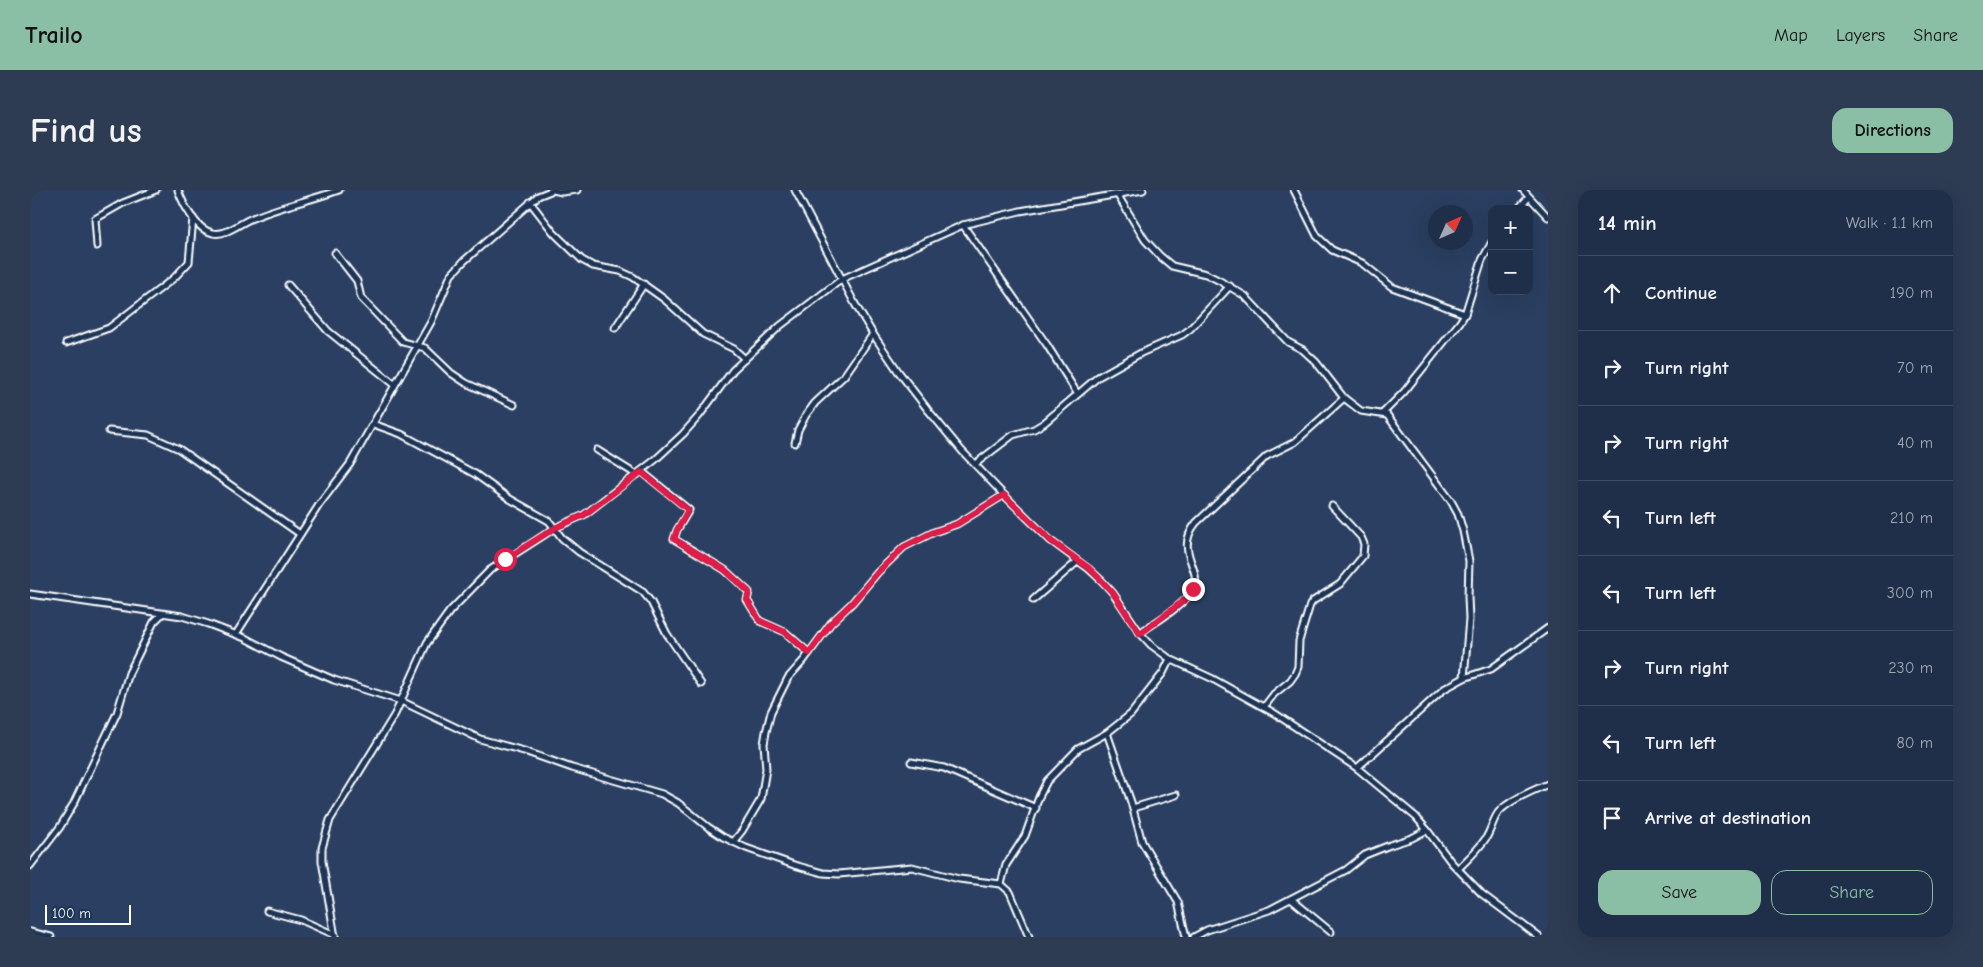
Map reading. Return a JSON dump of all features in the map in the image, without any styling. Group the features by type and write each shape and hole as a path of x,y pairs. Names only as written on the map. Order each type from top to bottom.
{"street":[{"path":"97,246 95,219 123,203 156,190"},
{"path":"178,190 184,205 193,218 207,231 214,234 222,234 263,214 339,190"},
{"path":"236,634 319,505 350,464 431,322 451,276 464,261 538,196 553,190 562,192 577,190"},
{"path":"795,190 872,334 928,410 1004,495 1051,541 1096,575 1113,593 1140,634 1151,646 1170,659 1211,678 1264,707 1357,768 1416,817 1458,869 1482,894 1540,937"},
{"path":"335,936 322,860 322,848 330,820 373,753 401,701 426,643 450,611 490,570 555,528 584,515 639,473 683,434 699,416 733,370 780,326 842,279 963,225 1105,193 1117,194 1143,190"},
{"path":"1294,190 1317,236 1332,250 1362,263 1392,287 1464,314"},
{"path":"1523,190 1548,217"},
{"path":"1117,194 1145,240 1172,266 1206,274 1230,286 1244,296 1288,342 1303,350 1316,362 1344,398 1362,411 1383,413 1402,434 1451,501 1458,514 1469,561 1468,597 1470,619 1464,678"},
{"path":"1522,205 1529,198"},
{"path":"530,202 554,233 582,260 593,266 620,271 644,284 703,334 734,349 745,359"},
{"path":"66,343 109,328 174,278 189,262 193,218"},
{"path":"963,225 1047,345 1078,394"},
{"path":"1383,413 1404,392 1464,314 1482,260 1488,249"},
{"path":"335,253 357,281 361,298 403,342 425,348 451,373 466,384 514,405"},
{"path":"616,328 644,284"},
{"path":"288,286 328,331 394,384"},
{"path":"975,464 1013,435 1034,429 1044,423 1098,377 1158,344 1182,335 1190,329 1230,286"},
{"path":"794,443 806,415 815,403 844,376 872,334"},
{"path":"1140,634 1187,598 1193,589 1195,578 1186,545 1196,523 1267,456 1294,442 1344,398"},
{"path":"374,424 408,438 475,474 510,499 540,516 579,552 644,592 667,634 701,684"},
{"path":"108,431 148,435 179,449 300,534"},
{"path":"597,450 639,473 688,510 674,539 725,570 749,592 747,600 760,621 785,632 809,653"},
{"path":"733,842 742,832 761,799 766,769 764,744 771,712 788,678 831,623 904,547 934,532 957,524 1004,495"},
{"path":"1264,707 1274,694 1290,681 1295,674 1298,667 1299,641 1310,605 1340,584 1364,556 1364,544 1361,537 1332,506"},
{"path":"1033,600 1078,561"},
{"path":"30,594 182,616 236,634 281,657 334,680 401,701 480,739 671,797 708,828 733,842 773,858 823,873 839,874 912,867 959,879 1001,884 1010,892 1029,937"},
{"path":"30,866 60,827 74,803 117,713 129,674 154,622 162,614"},
{"path":"1357,768 1444,690 1464,678 1491,669 1548,628"},
{"path":"1001,884 1006,865 1025,836 1042,788 1069,756 1107,734 1131,714 1163,673 1170,659"},
{"path":"1107,734 1133,808 1142,842 1178,902 1186,937"},
{"path":"910,762 944,768 1036,808"},
{"path":"1458,869 1476,852 1501,810 1515,800 1548,784"},
{"path":"1133,808 1176,795"},
{"path":"1196,936 1269,910 1346,870 1365,855 1428,830"},
{"path":"1421,834 1432,837"},
{"path":"1291,898 1330,932"},
{"path":"267,911 301,920 335,936"},
{"path":"30,932 51,937"}],"route":[{"path":"505,559 555,528 584,515 641,472 688,510 674,539 725,570 749,592 747,600 760,621 785,632 809,653 839,614 852,603 878,572 904,547 913,541 957,524 1004,495 1051,541 1089,568 1102,581 1113,593 1140,634 1187,598 1193,589"}]}
